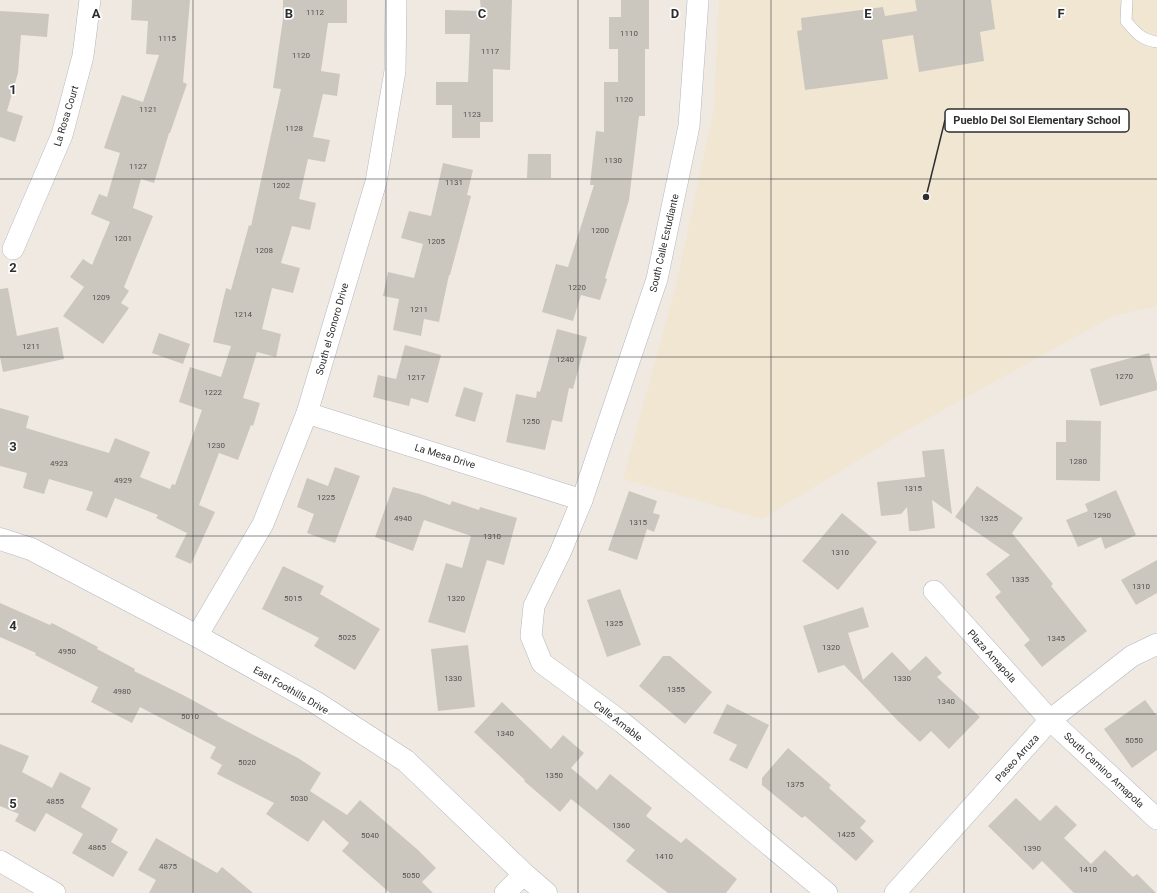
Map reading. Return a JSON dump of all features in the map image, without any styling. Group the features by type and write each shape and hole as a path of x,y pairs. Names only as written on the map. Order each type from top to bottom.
{"street":[{"name":"La Rosa Court","path":"13,249 62,135 83,56 90,0"},
{"name":"South el Sonoro Drive","path":"197,636 263,524 307,413 376,182 395,71 396,0"},
{"name":"South Calle Estudiante","path":"582,500 658,279 689,126 698,0"},
{"name":"La Mesa Drive","path":"307,413 582,500"},
{"name":"Calle Amable","path":"582,500 560,552 534,606 531,636 542,663 623,723 827,893"},
{"name":"East Foothills Drive","path":"0,540 31,549 197,636 314,702 406,761 524,874 546,893"},
{"name":"Plaza Amapola","path":"934,591 1050,720"},
{"name":"Paseo Arruza","path":"895,893 1050,720 1132,656 1157,644"},
{"name":"South Camino Amapola","path":"1050,720 1157,819"},
{"path":"0,861 55,893"},
{"path":"505,893 524,874"}],"lane":[{"path":"1127,0 1126,22 1137,34 1149,41 1157,42"}],"shaded area":[{"path":"719,0 1157,0 1157,306 1113,316 909,429 762,519 623,479 676,285 714,109"}],"building":[{"path":"132,0 190,0 183,82 187,84 169,133 154,183 141,179 133,208 153,216 124,287 129,291 121,303 129,308 103,344 63,316 84,287 70,277 83,259 92,265 110,222 91,214 99,194 107,197 120,153 104,148 122,95 143,102 159,55 146,54 148,21 131,20"},
{"path":"283,0 347,0 347,23 328,23 321,71 340,74 337,96 323,94 313,137 330,140 325,162 308,159 299,199 316,203 310,230 292,226 281,263 300,268 293,293 272,288 262,329 281,334 276,357 257,352 243,398 260,403 253,426 251,425 238,460 219,453 199,505 215,512 191,564 175,557 187,533 156,518 158,515 115,498 107,518 86,510 93,492 49,479 44,494 23,488 27,473 0,466 0,408 29,416 26,428 109,453 115,438 150,452 140,477 170,489 172,484 175,485 202,410 179,402 190,367 221,377 231,346 213,342 226,288 231,290 249,225 251,226 281,89 273,88 283,19"},
{"path":"480,0 512,0 510,70 493,69 493,122 480,122 480,138 452,138 452,105 436,105 436,82 468,82 470,34 445,34 445,10 481,11"},
{"path":"621,0 649,0 649,49 645,49 645,116 639,116 629,200 605,278 607,279 600,300 581,295 573,321 542,312 556,264 568,267 594,185 590,185 596,131 604,132 604,82 618,82 618,49 609,49 609,17 621,17"},
{"path":"915,0 991,0 995,29 980,32 984,61 919,72 913,35 882,40 888,79 805,90 797,31 802,30 801,18 883,7 885,16 917,11"},
{"path":"0,11 49,14 47,37 21,35 18,73 7,111 23,116 15,142 0,137"},
{"path":"528,154 551,154 551,178 527,178"},
{"path":"443,163 473,170 467,195 471,196 449,275 439,322 424,319 421,336 393,330 399,299 383,296 388,272 414,278 423,244 401,238 409,211 431,216"},
{"path":"8,288 17,336 58,327 64,359 3,372 0,357 0,289"},
{"path":"557,329 587,337 573,389 569,388 562,422 552,420 545,450 506,442 516,394 536,398 537,391 540,392"},
{"path":"159,333 190,344 183,364 152,353"},
{"path":"405,345 441,355 428,403 411,398 409,406 373,397 378,375 396,379"},
{"path":"1149,353 1157,384 1157,390 1100,406 1090,369"},
{"path":"464,387 483,393 475,422 455,416"},
{"path":"1066,420 1101,421 1100,481 1056,480 1056,442 1066,442"},
{"path":"944,449 952,514 932,500 935,528 917,531 909,531 907,507 901,514 881,516 877,482 925,477 922,451"},
{"path":"335,467 360,476 335,543 307,533 314,514 297,507 307,478 328,486"},
{"path":"977,486 1023,518 1012,533 1053,584 1051,586 1087,631 1042,667 1024,645 1030,640 995,597 1001,592 986,574 1010,555 955,517"},
{"path":"393,487 420,494 450,505 452,501 479,510 480,507 517,518 504,565 487,560 465,633 428,622 446,563 462,568 471,536 424,520 413,551 375,537"},
{"path":"1116,490 1136,535 1105,549 1101,537 1078,547 1066,520 1088,511 1085,504"},
{"path":"629,491 657,501 653,513 660,515 654,532 647,529 637,560 608,550"},
{"path":"842,513 877,542 838,590 802,561"},
{"path":"1157,560 1157,593 1136,605 1121,580"},
{"path":"283,566 324,586 320,594 380,629 355,670 314,646 319,638 262,609"},
{"path":"620,589 641,645 607,657 587,600"},
{"path":"0,603 50,625 52,623 98,647 97,649 135,669 134,671 218,714 217,716 298,758 321,773 310,791 347,815 360,800 418,850 436,868 422,882 433,893 390,893 342,851 349,843 323,820 308,842 266,814 274,803 217,774 222,765 210,758 216,747 140,707 132,723 91,702 98,687 35,655 36,653 0,637"},
{"path":"863,607 869,627 848,633 863,680 892,652 910,671 926,656 942,673 937,677 980,717 949,749 931,731 920,742 844,665 818,673 803,626"},
{"path":"468,645 475,707 438,711 431,649"},
{"path":"663,656 670,656 712,692 685,724 639,686"},
{"path":"1145,700 1157,716 1157,750 1132,768 1104,729"},
{"path":"502,702 551,749 563,735 584,753 571,768 597,790 610,774 652,808 646,816 681,843 686,838 737,879 726,893 668,893 626,861 635,850 571,799 560,812 524,781 525,780 474,732"},
{"path":"727,704 769,725 747,769 729,760 737,745 713,733"},
{"path":"0,744 29,756 22,772 52,788 60,772 91,788 81,807 118,829 111,842 128,852 113,877 72,853 83,834 46,813 35,832 15,821 19,814 0,806"},
{"path":"788,748 831,785 829,788 866,821 860,828 874,841 856,861 805,816 802,818 762,785 762,778"},
{"path":"1016,798 1040,821 1056,805 1077,825 1064,838 1091,864 1105,850 1133,877 1137,874 1156,893 1074,893 1042,861 1033,870 988,826"},
{"path":"156,838 217,873 222,867 253,893 149,893 156,880 138,870"}],"place":[{"name":"Pueblo Del Sol Elementary School","path":"926,197"}]}
